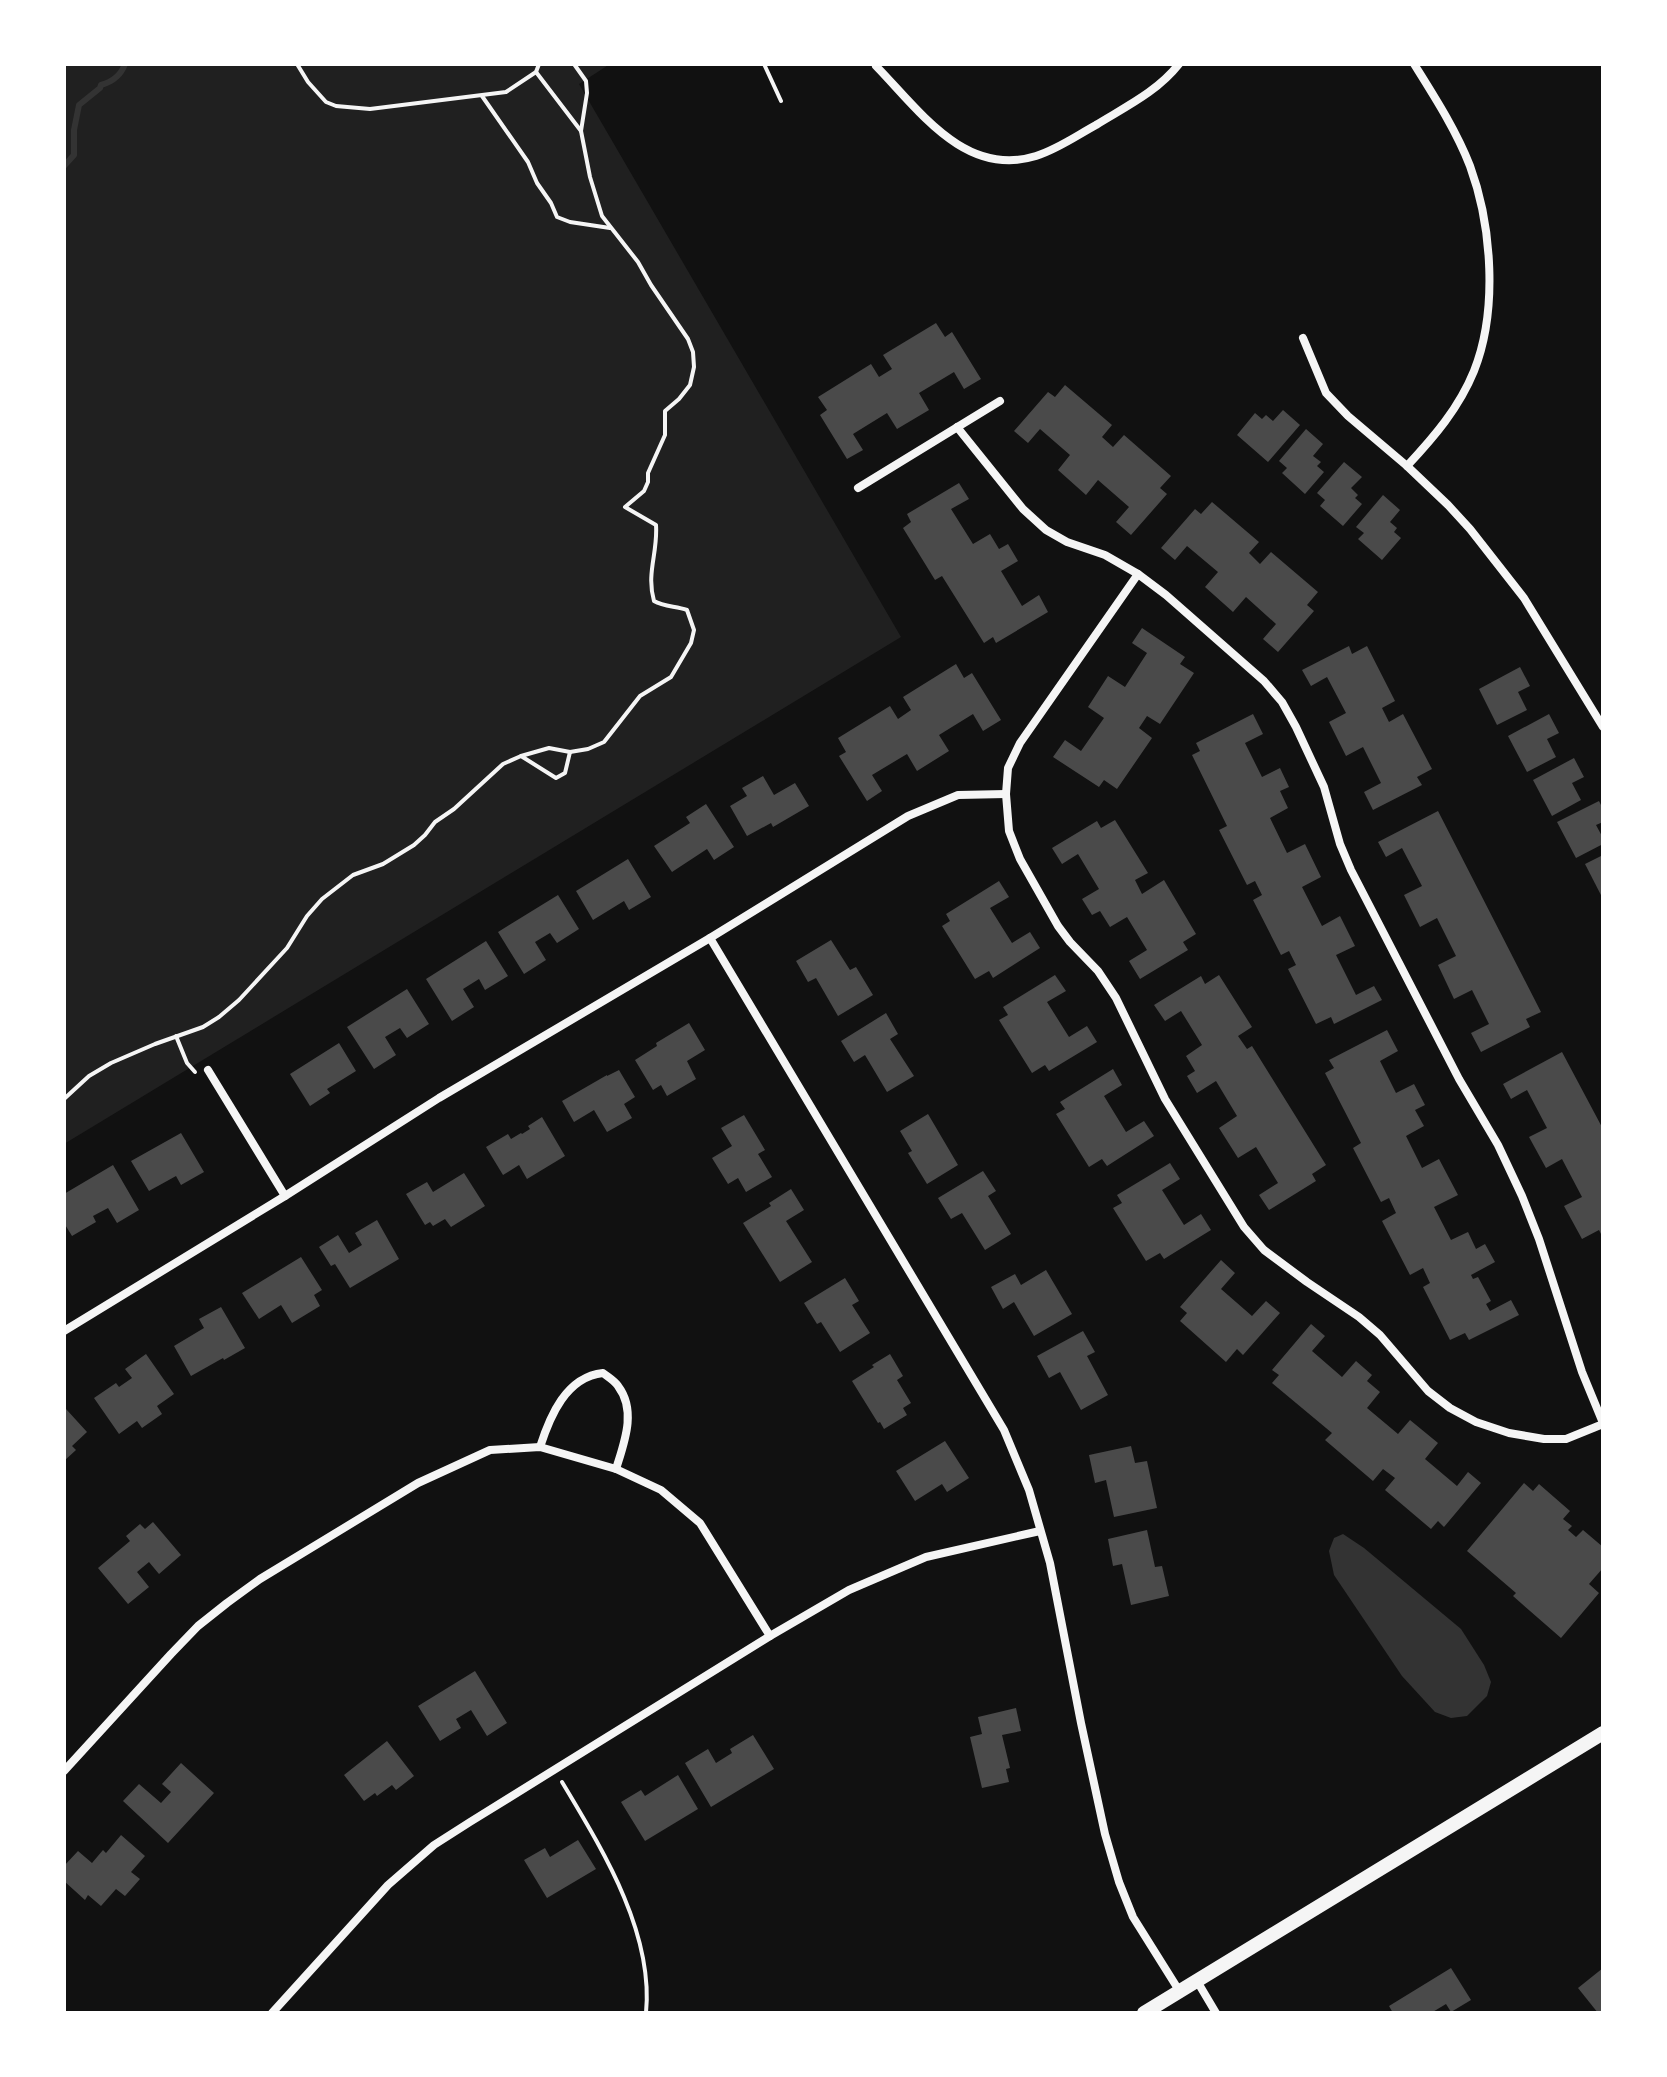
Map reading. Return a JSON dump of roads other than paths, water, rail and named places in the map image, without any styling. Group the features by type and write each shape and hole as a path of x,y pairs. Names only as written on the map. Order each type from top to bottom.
{"street":[{"path":"876,66 946,138 981,155 1023,159 1063,145 1145,95 1164,81 1179,64"},
{"path":"1407,466 1447,420 1473,374 1484,331 1489,276 1483,215 1468,163 1414,64"},
{"path":"1303,338 1326,393 1448,505 1524,598 1603,727"},
{"path":"858,488 1000,401"},
{"path":"957,427 1023,509 1046,530 1067,542 1105,555 1138,574 1264,681 1282,702 1324,787 1340,844 1351,870 1459,1079 1498,1145 1522,1196 1582,1372 1603,1423 1566,1439 1544,1439 1509,1433 1476,1422 1428,1391 1380,1335 1359,1317 1264,1250 1244,1227 1165,1099 1116,998 1098,971 1058,926 1020,859 1009,831 1006,794 1008,768 1020,743 1138,574"},
{"path":"64,1331 439,1098 710,938 908,816 958,795 1006,794"},
{"path":"710,938 1004,1430 1029,1490 1050,1563 1105,1834 1119,1882 1133,1917 1180,1992"},
{"path":"208,1070 285,1196"},
{"path":"540,1447 560,1402 578,1381 603,1373 618,1385 628,1416 628,1430 616,1469"},
{"path":"64,1771 198,1626 260,1579 418,1483 490,1450 540,1447 616,1469 661,1490 700,1523 770,1636"},
{"path":"272,2013 388,1885 409,1866 434,1845 554,1769 849,1590 926,1557 1040,1531"},
{"path":"1144,2013 1161,2009 1197,1981 1603,1733"},
{"path":"1197,1981 1216,2013"}],"waterway":[{"path":"64,166 74,155 74,130 79,105 101,85 116,78 125,64"}]}
